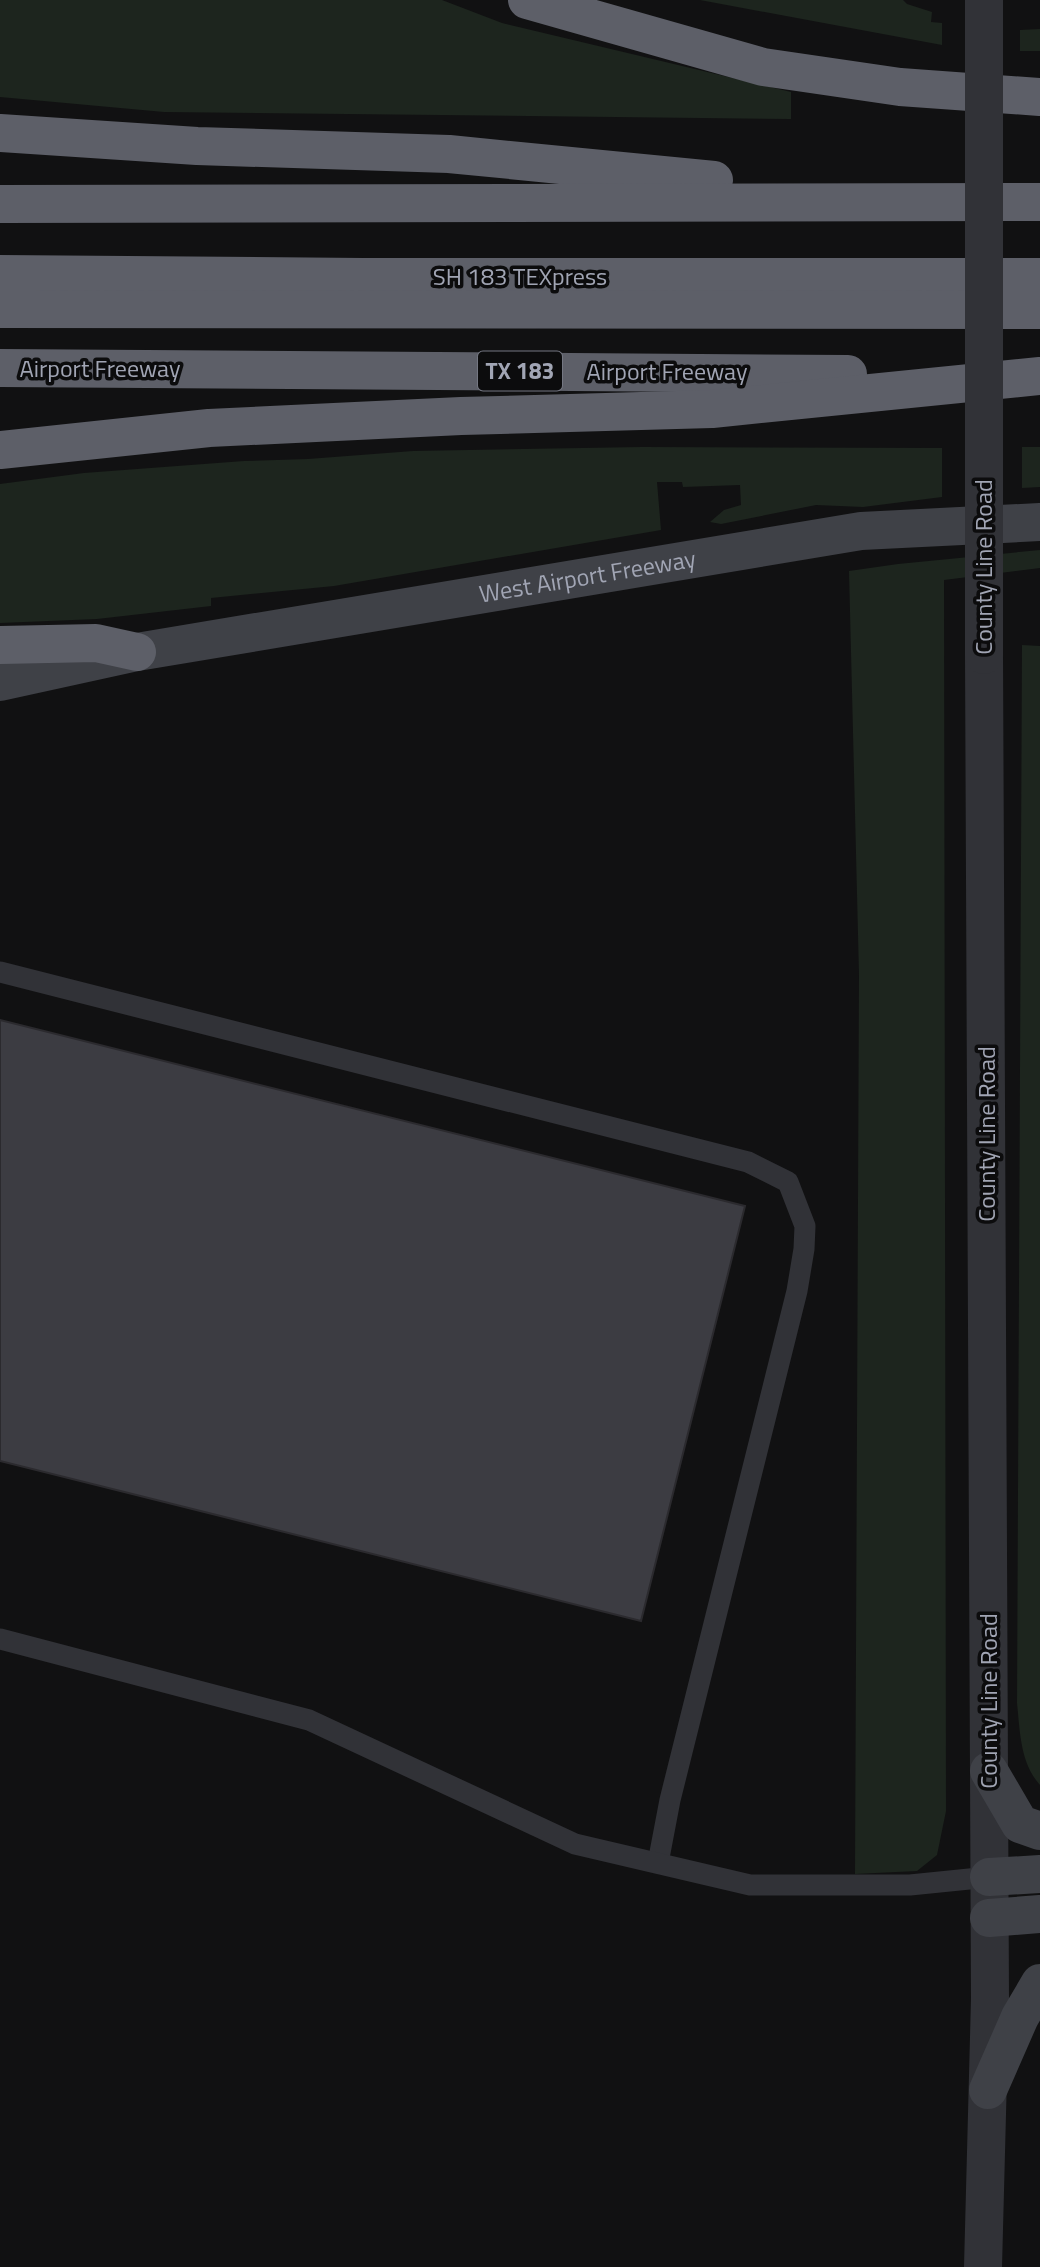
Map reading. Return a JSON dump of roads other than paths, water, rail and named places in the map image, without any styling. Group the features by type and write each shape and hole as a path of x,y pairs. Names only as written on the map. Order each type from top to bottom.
{"highway":[{"path":"527,0 763,67 900,86 1040,97"},
{"path":"0,133 197,146 449,154 940,202"},
{"path":"0,204 1040,201"},
{"name":"SH 183 TEXpress","path":"0,274 1040,277"},
{"name":"SH 183 TEXpress","path":"0,309 1040,310"},
{"name":"Airport Freeway","path":"0,368 1040,375"},
{"path":"0,450 209,428 461,416 712,409 1040,375"},
{"path":"0,645 96,643 137,652"}],"main road":[{"name":"West Airport Freeway","path":"137,652 861,531 1040,522"},
{"path":"0,682 137,652"},
{"path":"989,1771 1020,1824 1040,1831"},
{"path":"989,1877 1040,1874"},
{"path":"989,1917 1040,1914"},
{"path":"988,2090 1020,2017 1040,1983"}],"street":[{"name":"County Line Road","path":"984,0 989,1771 988,2090 984,2267"}],"lane":[{"path":"0,972 748,1162 788,1182 805,1226 797,1292 673,1787 657,1863"},
{"path":"0,1639 309,1720 575,1844 750,1885 910,1885 989,1877"}]}
